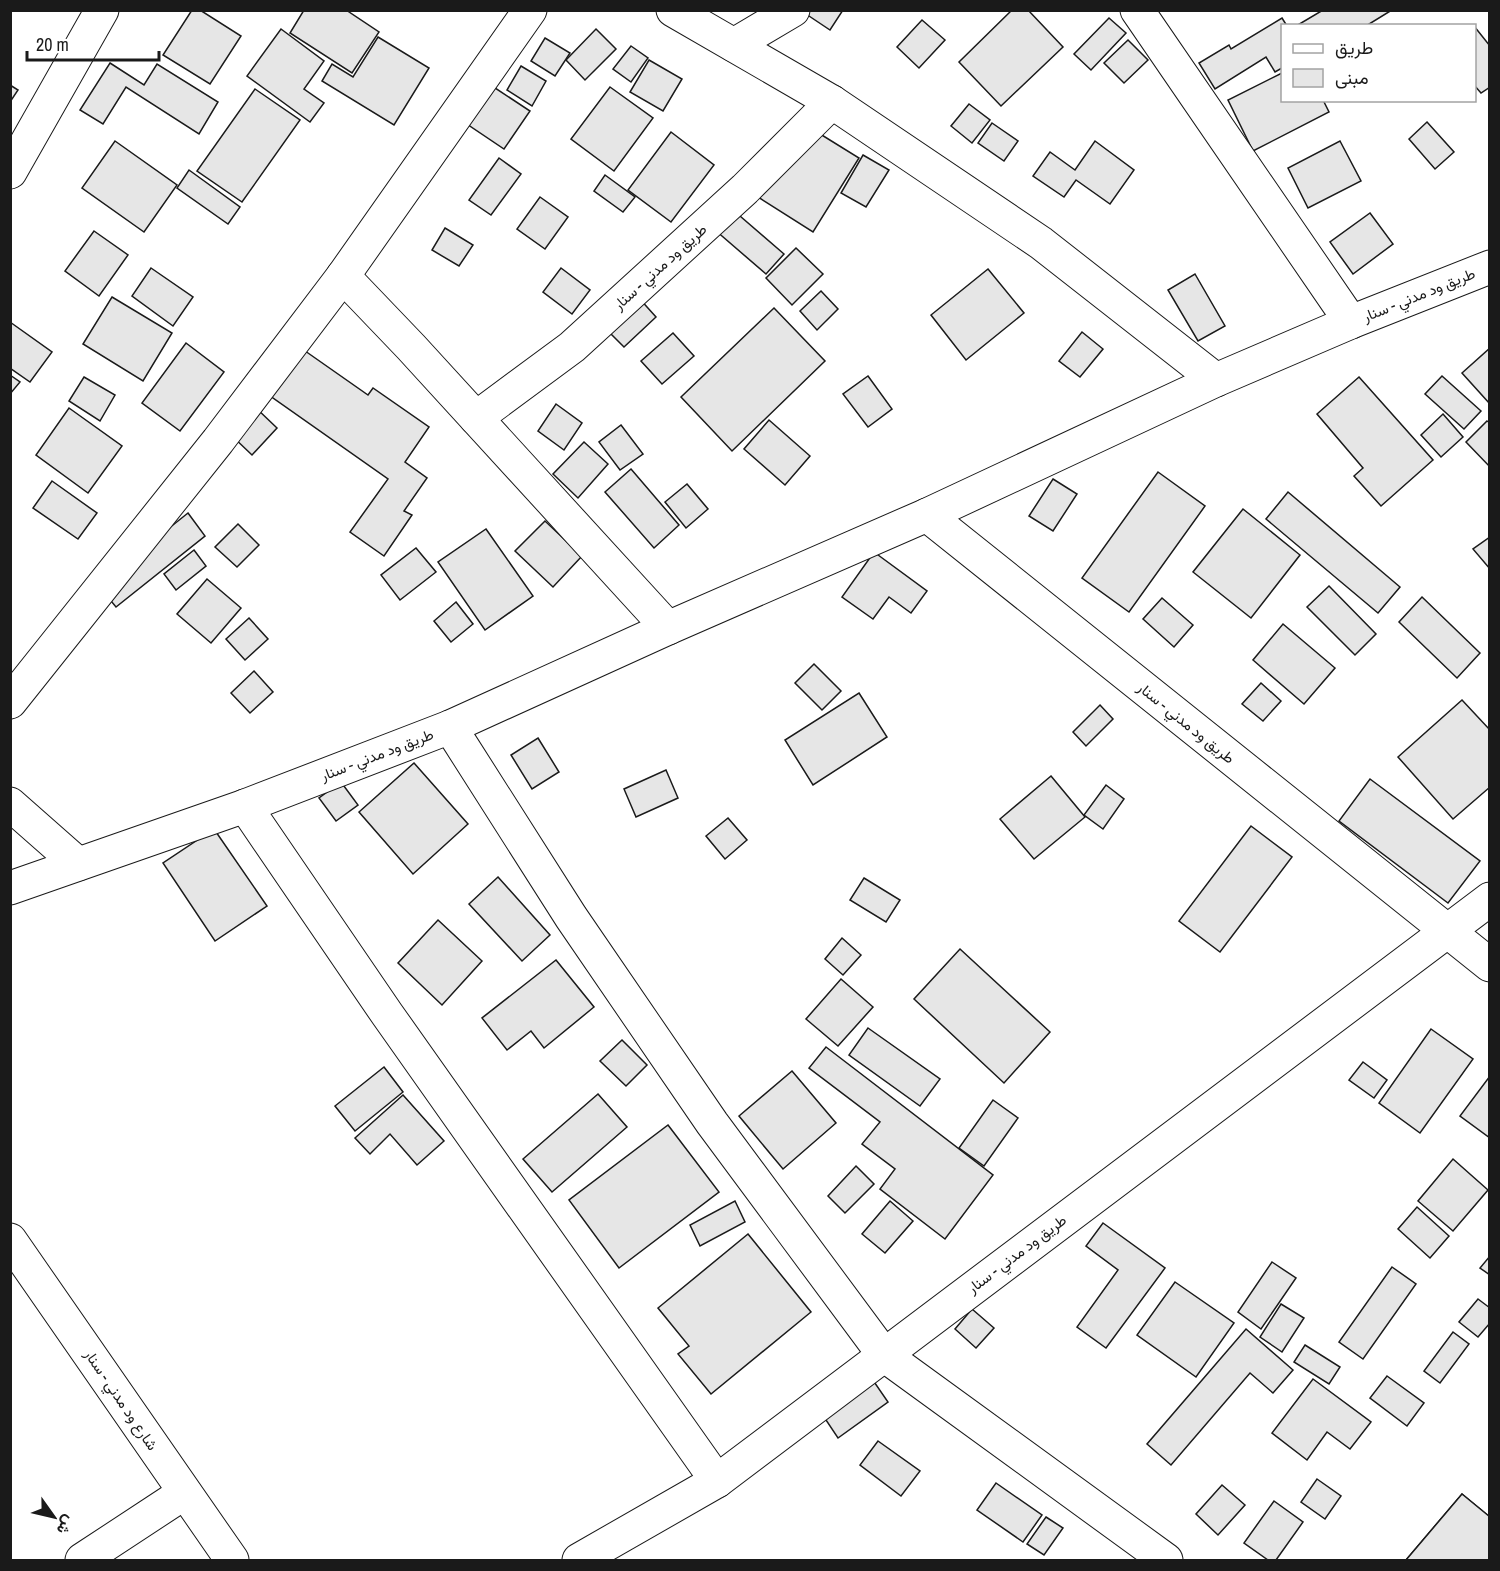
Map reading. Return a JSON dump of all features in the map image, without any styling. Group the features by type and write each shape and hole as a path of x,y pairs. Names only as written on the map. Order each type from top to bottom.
{"street":[{"path":"10,172 102,10"},
{"path":"10,702 218,441 343,276 530,10"},
{"path":"673,10 832,102 1041,243 1216,380"},
{"path":"734,45 793,10"},
{"path":"1137,10 1351,322"},
{"name":"طريق ود مدني - سنار","path":"476,418 572,347 745,189 832,102"},
{"name":"طريق ود مدني - سنار","path":"10,888 245,806 450,726 927,515 1216,380 1351,322 1490,267"},
{"path":"343,276 668,628"},
{"name":"طريق ود مدني - سنار","path":"927,515 1490,965"},
{"path":"450,726 571,917 712,1123 884,1355 1166,1560"},
{"path":"10,804 78,864"},
{"path":"245,806 387,1014 717,1481"},
{"name":"طريق ود مدني - سنار","path":"579,1560 717,1481 1490,899"},
{"name":"شارع ود مدني - سنار","path":"10,1240 232,1560"},
{"path":"82,1560 184,1492"}],"building":[{"path":"192,10 200,10 241,36 210,84 163,55"},
{"path":"304,10 346,10 379,32 352,73 290,33"},
{"path":"805,10 843,10 830,30 803,12"},
{"path":"1012,10 1028,10 1063,47 1001,106 959,62"},
{"path":"1323,10 1392,10 1369,24 1299,24"},
{"path":"1109,18 1126,33 1091,70 1074,54"},
{"path":"1282,18 1286,24 1281,24 1281,69 1275,72 1266,57 1215,89 1199,63 1229,45 1231,49"},
{"path":"922,20 945,40 919,68 897,47"},
{"path":"1476,28 1490,46 1490,87 1481,93 1476,87"},
{"path":"281,29 324,61 304,89 324,103 310,122 247,76"},
{"path":"596,29 616,49 585,80 566,60"},
{"path":"378,37 429,68 394,125 322,81 332,64 353,77"},
{"path":"545,38 570,53 555,76 531,61"},
{"path":"1128,40 1148,60 1124,83 1104,63"},
{"path":"631,46 648,58 631,82 613,69"},
{"path":"649,60 682,79 663,111 630,92"},
{"path":"110,63 144,85 157,64 218,102 199,134 126,87 103,124 80,110"},
{"path":"521,66 546,81 532,106 507,90"},
{"path":"1281,74 1281,102 1324,102 1329,112 1253,151 1228,100"},
{"path":"483,80 530,111 504,149 458,118"},
{"path":"10,85 18,90 10,102"},
{"path":"610,87 653,118 614,171 571,139"},
{"path":"255,89 300,120 242,202 197,171"},
{"path":"969,104 990,120 972,143 951,126"},
{"path":"1427,122 1454,152 1435,169 1409,139"},
{"path":"992,123 1018,141 1004,161 978,143"},
{"path":"804,124 859,158 813,232 758,197"},
{"path":"671,132 714,165 671,222 628,190"},
{"path":"115,141 177,185 144,232 82,188"},
{"path":"1095,141 1134,170 1110,204 1076,180 1064,197 1033,176 1050,152 1075,170"},
{"path":"1340,141 1361,181 1308,208 1288,168"},
{"path":"863,155 889,170 866,207 841,193"},
{"path":"499,158 521,174 491,215 469,200"},
{"path":"189,170 240,207 228,224 177,188"},
{"path":"605,175 635,197 623,212 594,191"},
{"path":"540,197 568,217 545,249 517,229"},
{"path":"733,210 784,254 766,274 715,230"},
{"path":"1370,213 1393,244 1353,274 1330,242"},
{"path":"445,228 473,245 459,266 432,250"},
{"path":"94,231 128,255 99,296 65,271"},
{"path":"796,248 823,274 792,305 766,278"},
{"path":"151,268 193,297 173,326 132,296"},
{"path":"561,268 590,290 572,314 543,292"},
{"path":"988,269 1024,313 966,360 931,315"},
{"path":"1195,274 1225,326 1198,341 1168,290"},
{"path":"821,291 838,309 817,330 800,311"},
{"path":"112,297 172,333 143,381 83,344"},
{"path":"638,297 656,317 624,347 605,328"},
{"path":"774,308 825,361 732,451 681,397"},
{"path":"10,322 52,352 30,382 10,368"},
{"path":"1082,332 1103,349 1080,377 1059,361"},
{"path":"673,333 694,356 662,384 641,361"},
{"path":"186,343 224,372 180,431 142,403"},
{"path":"298,346 368,395 373,388 429,427 405,462 427,478 404,511 412,515 384,556 350,532 388,479 266,393"},
{"path":"1490,348 1490,404 1462,373"},
{"path":"10,375 20,382 10,394"},
{"path":"868,376 892,409 868,427 843,394"},
{"path":"1442,376 1481,411 1464,429 1425,394"},
{"path":"84,377 115,395 100,421 69,401"},
{"path":"1359,377 1433,460 1381,506 1354,476 1363,468 1317,414"},
{"path":"556,404 582,423 564,450 538,431"},
{"path":"255,407 277,428 252,455 230,434"},
{"path":"69,408 122,446 88,493 36,455"},
{"path":"1443,414 1463,437 1441,457 1421,435"},
{"path":"769,420 810,456 785,485 744,449"},
{"path":"1487,421 1490,423 1490,467 1466,442"},
{"path":"621,425 643,454 620,470 599,442"},
{"path":"584,442 608,464 578,498 553,474"},
{"path":"631,469 679,525 654,548 605,492"},
{"path":"1158,472 1205,506 1129,612 1082,578"},
{"path":"1053,479 1077,494 1053,531 1029,516"},
{"path":"52,481 97,513 78,539 33,508"},
{"path":"687,484 708,509 686,528 665,502"},
{"path":"1288,492 1400,587 1378,613 1266,519"},
{"path":"1243,509 1300,555 1251,618 1193,572"},
{"path":"188,513 205,536 116,607 98,585"},
{"path":"545,521 582,556 553,587 515,551"},
{"path":"238,524 259,545 237,567 215,547"},
{"path":"486,529 533,596 485,630 438,562"},
{"path":"1490,537 1490,569 1473,549"},
{"path":"416,548 436,572 400,600 381,575"},
{"path":"194,550 206,566 176,590 164,574"},
{"path":"874,552 927,591 911,613 889,597 873,619 842,597"},
{"path":"207,579 241,608 211,643 177,614"},
{"path":"1329,586 1376,634 1355,655 1307,607"},
{"path":"1422,597 1480,653 1457,678 1399,622"},
{"path":"1162,598 1193,625 1174,647 1143,619"},
{"path":"456,602 473,624 451,642 434,621"},
{"path":"249,618 268,639 245,660 226,639"},
{"path":"1283,624 1335,668 1304,704 1253,660"},
{"path":"814,664 841,691 822,710 795,683"},
{"path":"254,671 273,692 250,713 231,693"},
{"path":"1261,683 1281,701 1263,721 1242,704"},
{"path":"859,693 887,737 813,785 785,740"},
{"path":"1462,700 1490,730 1490,787 1453,819 1398,757"},
{"path":"1100,705 1113,719 1086,746 1073,732"},
{"path":"538,738 559,772 532,789 511,755"},
{"path":"414,763 468,824 413,874 359,812"},
{"path":"666,770 678,798 636,817 624,789"},
{"path":"1051,776 1085,817 1034,859 1000,819"},
{"path":"1370,779 1480,861 1448,903 1339,821"},
{"path":"341,782 358,805 336,821 319,798"},
{"path":"1106,785 1124,799 1103,829 1084,815"},
{"path":"728,818 747,840 725,859 706,836"},
{"path":"1251,826 1292,857 1220,952 1179,921"},
{"path":"214,829 267,906 215,941 163,863"},
{"path":"498,877 550,935 522,961 469,904"},
{"path":"864,878 900,900 886,922 850,900"},
{"path":"438,920 482,961 442,1005 398,963"},
{"path":"842,938 861,955 843,975 825,959"},
{"path":"960,949 1050,1032 1004,1083 914,999"},
{"path":"556,960 594,1007 544,1048 531,1031 507,1050 482,1018"},
{"path":"841,979 873,1007 838,1046 806,1019"},
{"path":"868,1028 940,1079 920,1106 849,1055"},
{"path":"1431,1029 1473,1059 1420,1133 1379,1103"},
{"path":"622,1040 647,1065 626,1086 600,1061"},
{"path":"826,1047 993,1175 945,1239 880,1189 895,1169 862,1144 880,1122 809,1068"},
{"path":"1363,1062 1387,1080 1374,1098 1349,1080"},
{"path":"384,1067 403,1092 355,1131 335,1106"},
{"path":"792,1071 836,1123 783,1169 739,1116"},
{"path":"1490,1076 1490,1138 1460,1116"},
{"path":"598,1094 627,1127 552,1192 523,1159"},
{"path":"403,1095 444,1141 417,1165 390,1134 370,1154 355,1138"},
{"path":"993,1100 1018,1118 984,1166 959,1148"},
{"path":"668,1125 719,1192 619,1268 569,1200"},
{"path":"1453,1159 1488,1190 1453,1231 1418,1201"},
{"path":"856,1166 874,1184 845,1213 828,1196"},
{"path":"735,1201 745,1222 700,1246 690,1225"},
{"path":"890,1201 913,1221 885,1253 862,1234"},
{"path":"1417,1207 1449,1236 1430,1258 1398,1229"},
{"path":"1103,1223 1165,1268 1106,1348 1077,1327 1118,1270 1086,1246"},
{"path":"748,1234 811,1312 711,1394 678,1354 689,1346 658,1308"},
{"path":"1490,1256 1490,1275 1480,1268"},
{"path":"1272,1262 1296,1278 1261,1329 1238,1312"},
{"path":"1392,1267 1416,1284 1363,1359 1339,1342"},
{"path":"1175,1282 1234,1323 1196,1377 1137,1335"},
{"path":"1478,1299 1490,1308 1490,1323 1478,1337 1459,1322"},
{"path":"1281,1304 1304,1318 1282,1352 1260,1337"},
{"path":"972,1309 994,1328 976,1348 955,1329"},
{"path":"1246,1329 1293,1370 1273,1393 1250,1373 1171,1465 1147,1444"},
{"path":"1453,1332 1469,1344 1440,1383 1424,1371"},
{"path":"1305,1345 1340,1367 1329,1384 1294,1362"},
{"path":"868,1373 888,1402 838,1438 818,1408"},
{"path":"1387,1376 1424,1403 1407,1426 1370,1398"},
{"path":"1313,1379 1371,1422 1350,1449 1327,1432 1307,1460 1272,1433"},
{"path":"878,1441 920,1471 901,1496 860,1465"},
{"path":"1317,1479 1341,1496 1325,1519 1301,1502"},
{"path":"996,1483 1042,1515 1023,1542 977,1510"},
{"path":"1222,1485 1245,1505 1218,1535 1196,1514"},
{"path":"1462,1494 1490,1517 1490,1560 1406,1560"},
{"path":"1462,1494 1490,1517 1490,1560 1406,1560"},
{"path":"1274,1501 1303,1522 1276,1560 1268,1560 1244,1543"},
{"path":"1046,1517 1063,1528 1044,1555 1027,1544"}]}
